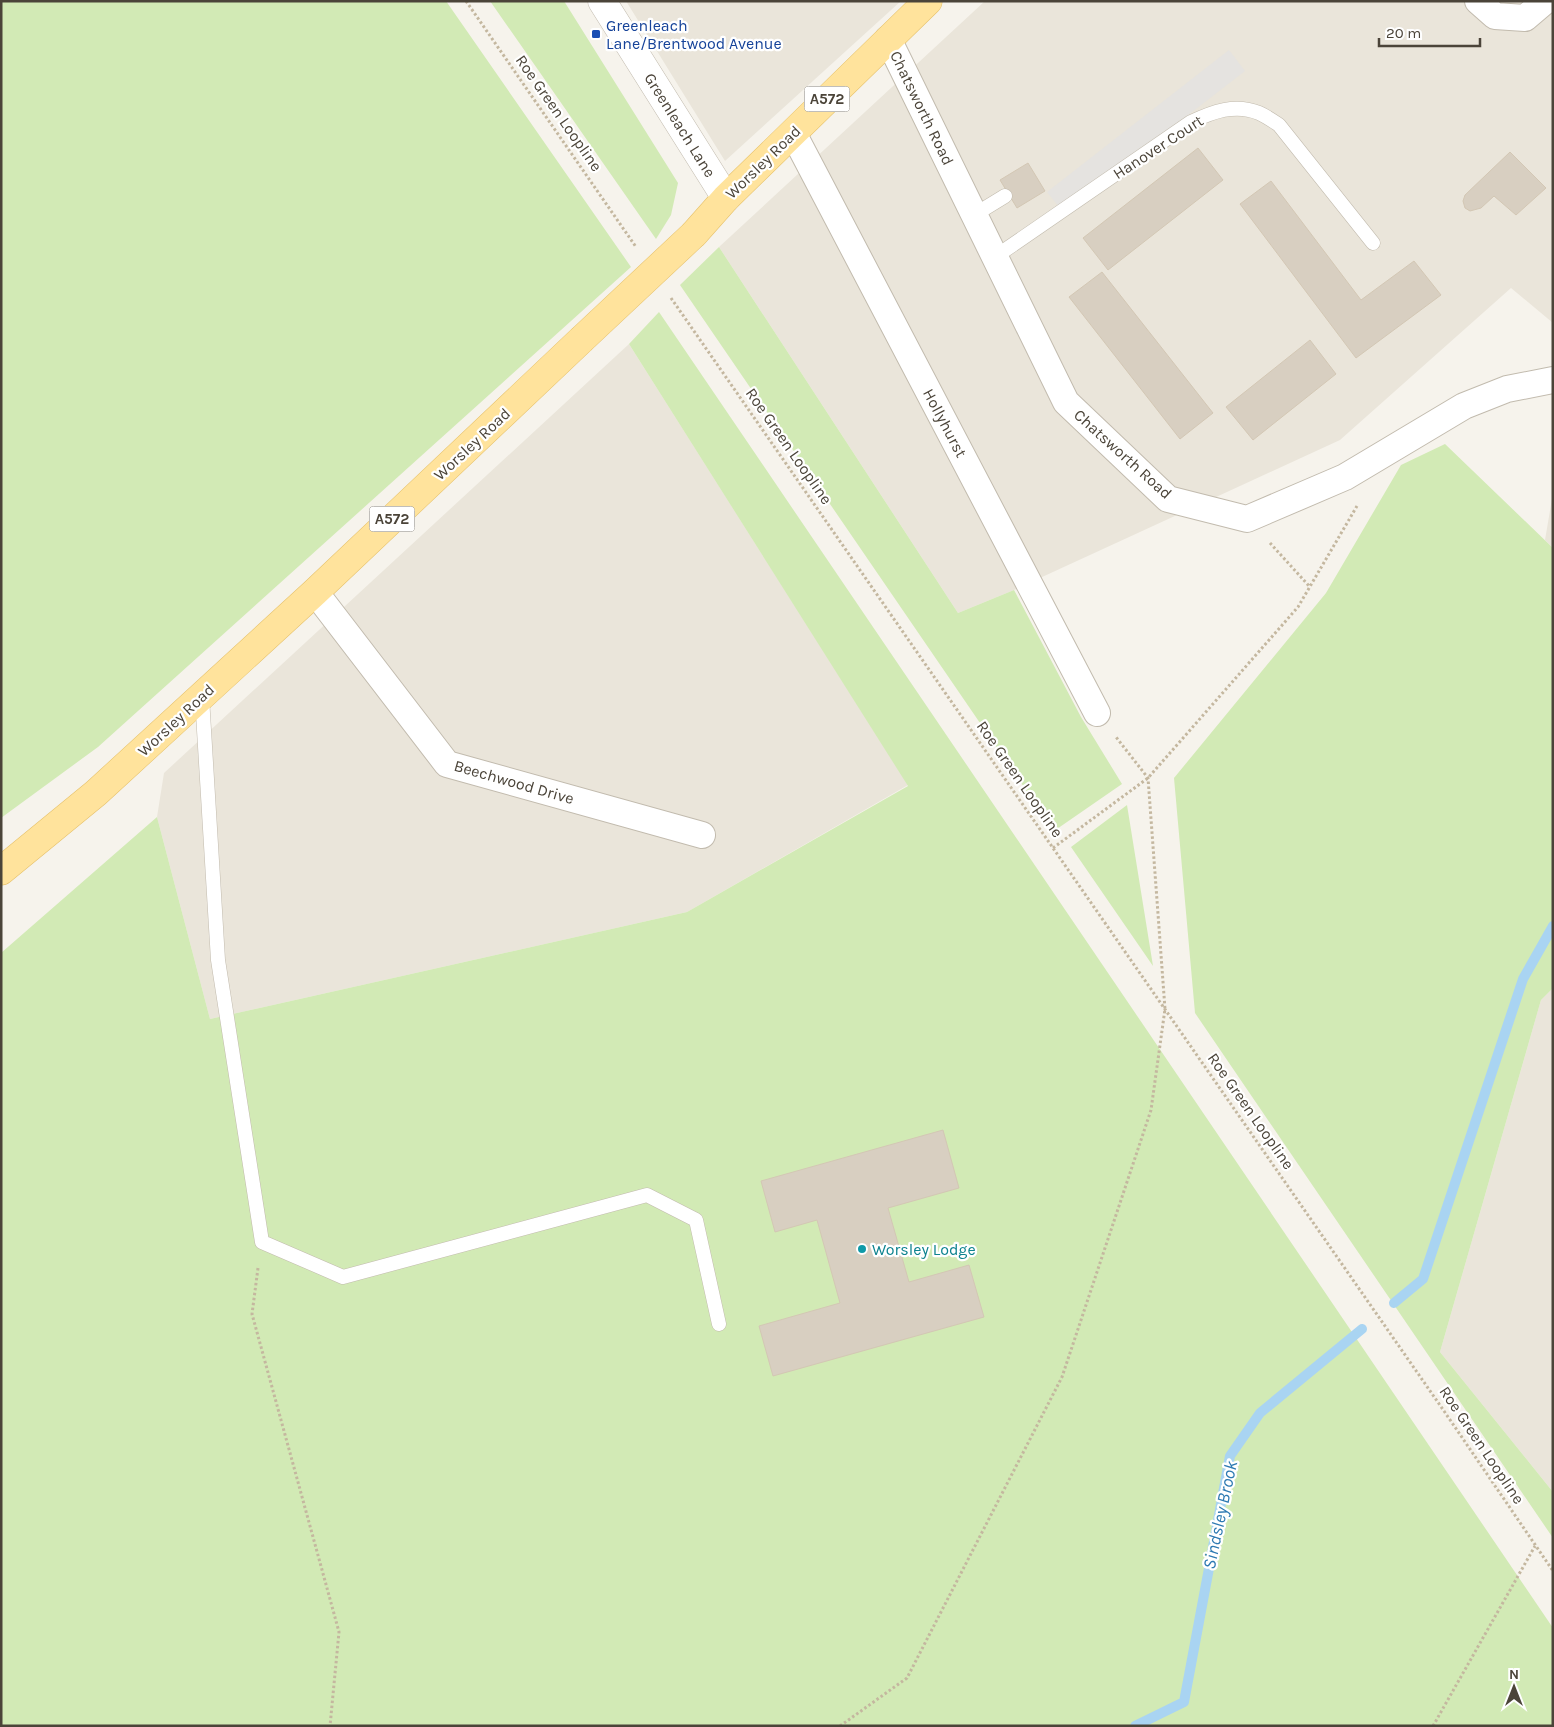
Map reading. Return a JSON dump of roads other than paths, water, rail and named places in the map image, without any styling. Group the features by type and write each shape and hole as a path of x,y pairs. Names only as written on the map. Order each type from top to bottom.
{"main road":[{"name":"Worsley Road","path":"1,871 96,793 315,592 694,234 726,198 928,1"}],"street":[{"name":"Greenleach Lane","path":"602,1 726,198"},
{"path":"1478,1 1495,16 1525,18 1545,1"},
{"name":"Chatsworth Road","path":"888,39 1066,402 1168,499 1247,518 1345,477 1464,406 1507,389 1553,380"},
{"name":"Hollyhurst","path":"793,133 1097,713"},
{"name":"Beechwood Drive","path":"315,592 447,764 702,835"}],"lane":[{"name":"Hanover Court","path":"995,257 1191,122 1215,111 1236,108 1258,112 1279,125 1373,243"},
{"path":"974,214 1005,196"},
{"path":"202,696 218,960 262,1242 343,1277 647,1195 696,1220 719,1324"}],"waterway":[{"path":"1394,1303 1423,1279 1523,979 1553,926"},
{"name":"Sindsley Brook","path":"1135,1726 1184,1702 1230,1456 1260,1413 1362,1329"}],"place":[{"name":"Greenleach Lane/Brentwood Avenue","path":"596,34"},
{"name":"Worsley Lodge","path":"862,1249"}]}
